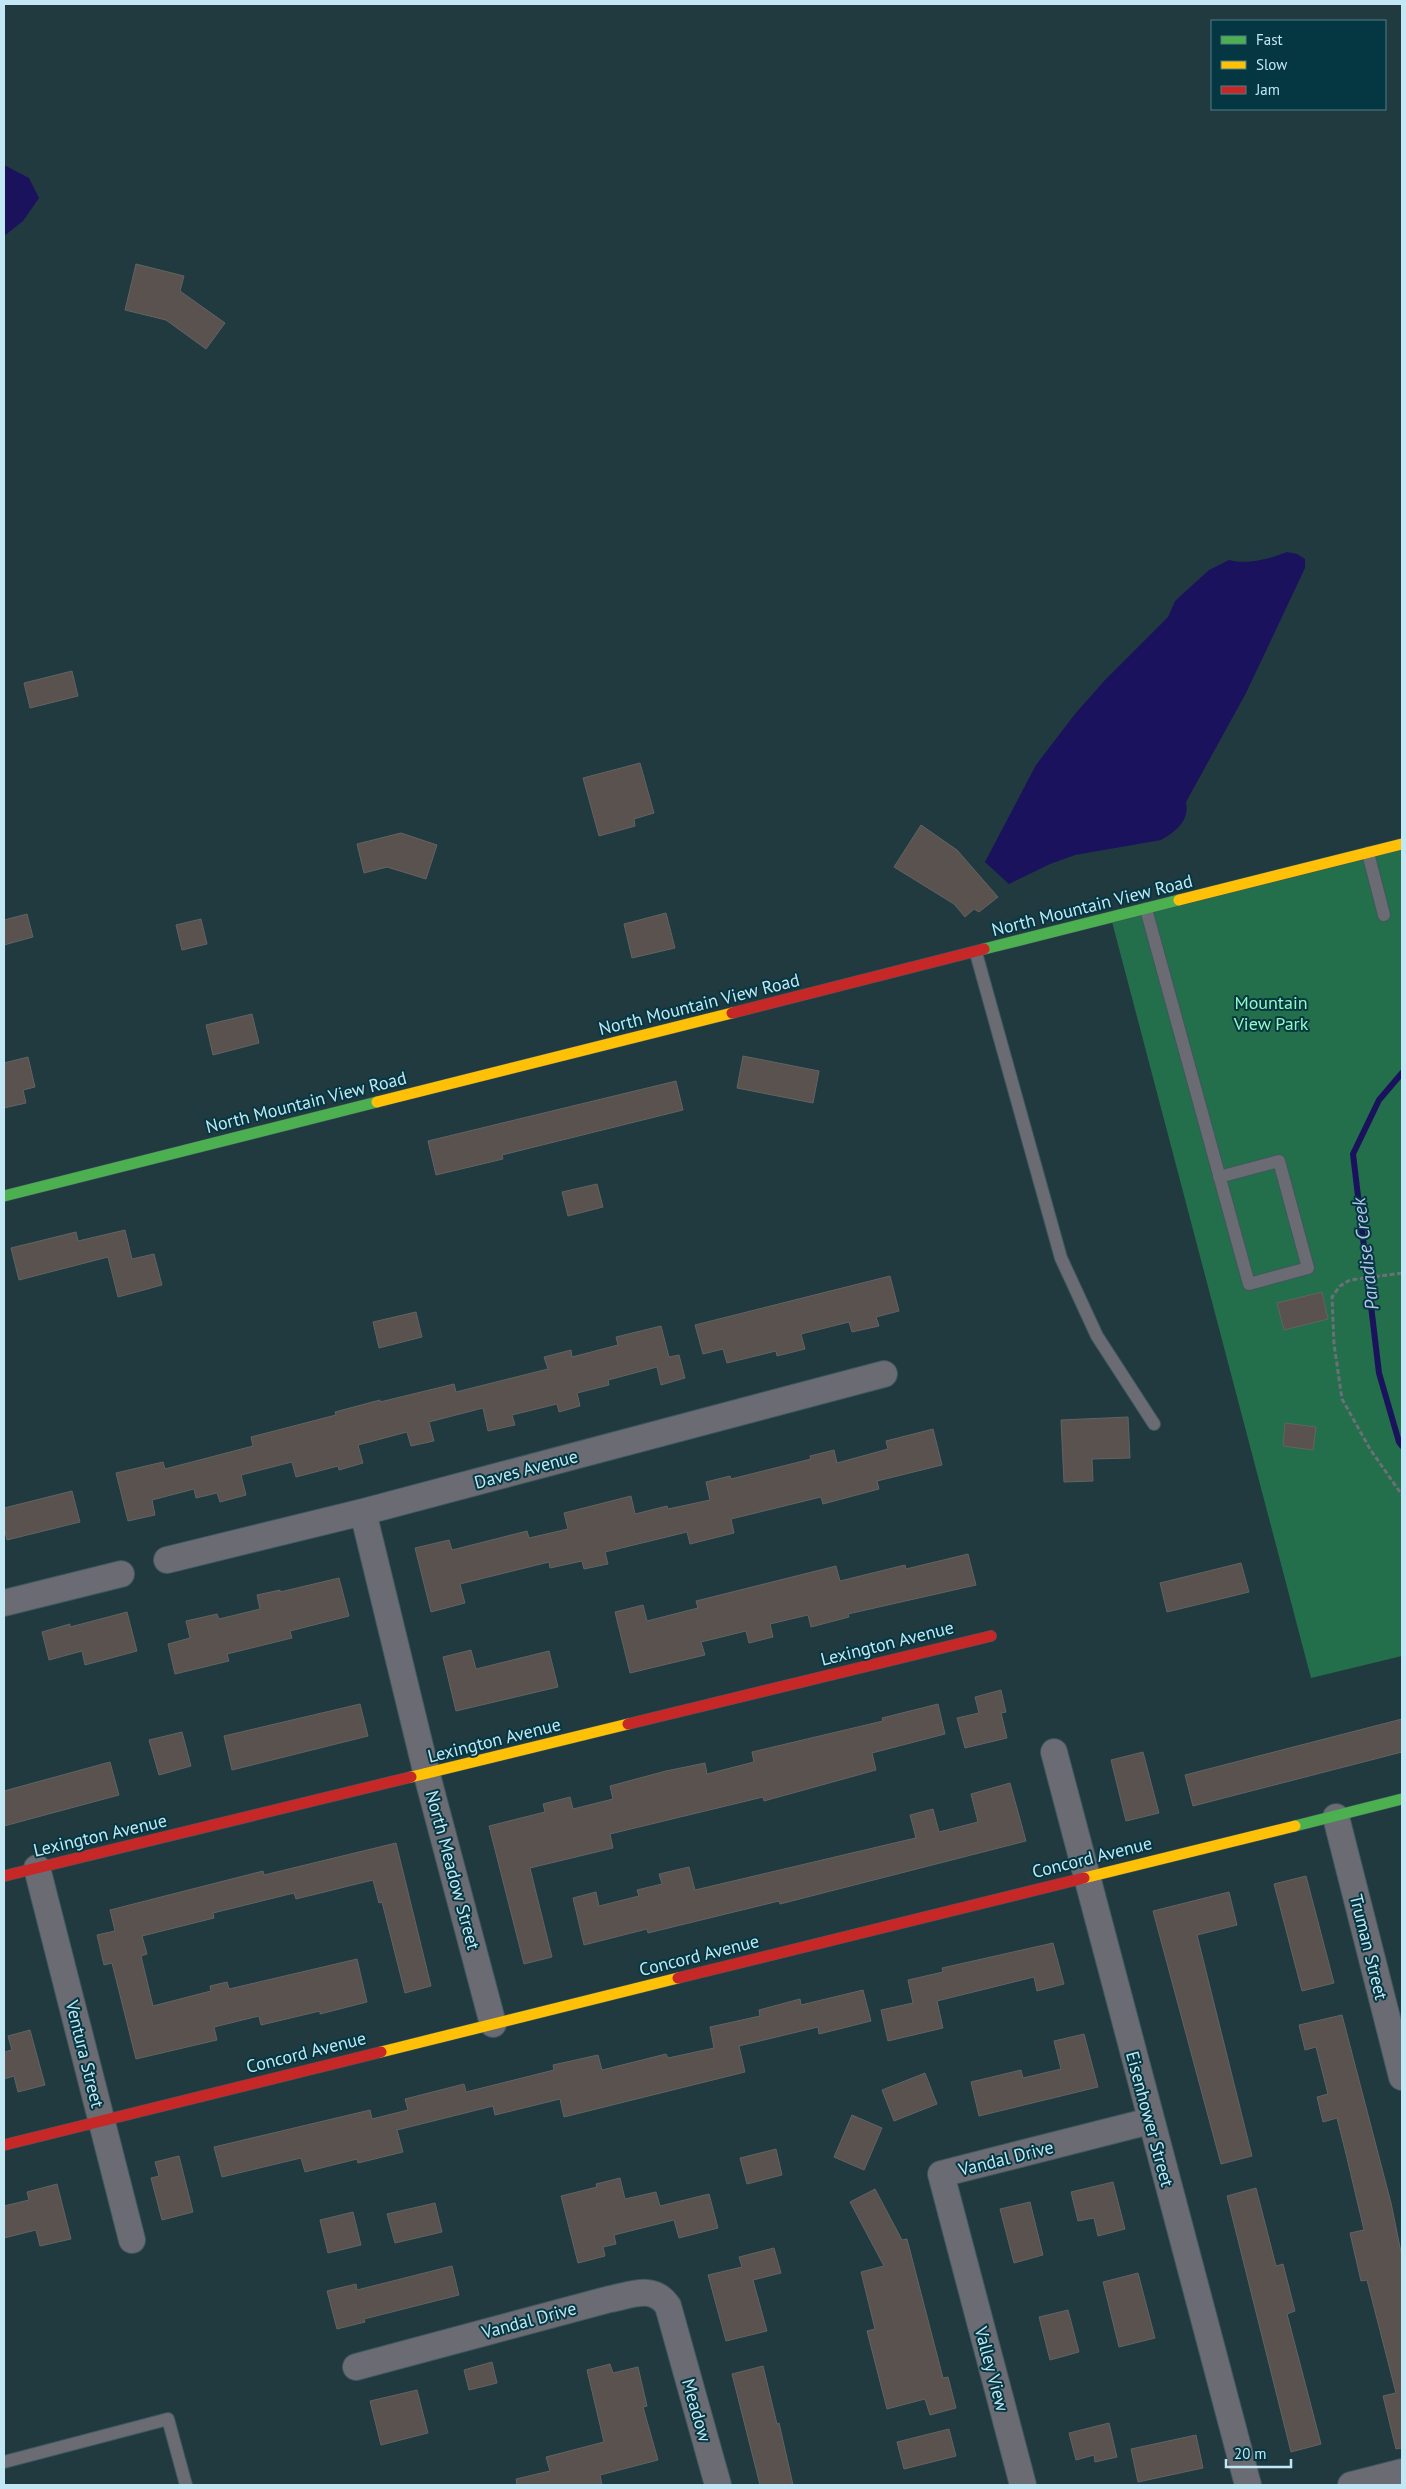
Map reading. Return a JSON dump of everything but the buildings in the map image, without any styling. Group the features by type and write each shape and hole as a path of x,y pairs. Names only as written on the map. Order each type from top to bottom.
{"street":[{"name":"North Mountain View Road","path":"4,1196 976,953 1402,844"},
{"name":"Daves Avenue","path":"168,1560 363,1512 884,1374"},
{"name":"North Meadow Street","path":"363,1512 427,1775 493,2024"},
{"path":"4,1603 121,1574"},
{"name":"Lexington Avenue","path":"4,1876 427,1775 681,1710 991,1636"},
{"name":"Eisenhower Street","path":"1054,1752 1085,1876 1248,2485"},
{"name":"Concord Avenue","path":"4,2145 102,2119 493,2024 1085,1876 1336,1817 1402,1799"},
{"name":"Truman Street","path":"1336,1817 1402,2077"},
{"name":"Ventura Street","path":"37,1868 132,2240"},
{"name":"Vandal Drive","path":"961,2253 941,2174 1150,2121"},
{"name":"Valley View","path":"961,2253 1022,2485"},
{"name":"Vandal Drive","path":"356,2367 610,2299 648,2292 661,2296 668,2306 676,2336"},
{"name":"Meadow","path":"676,2336 718,2485"},
{"path":"1351,2485 1402,2472"}],"lane":[{"path":"1368,853 1384,915"},
{"path":"1146,909 1249,1284 1308,1268 1279,1161 1220,1177"},
{"path":"976,953 1061,1258 1096,1336 1154,1424"},
{"path":"4,2462 168,2419 186,2485"}],"path":[{"path":"1402,1273 1354,1280 1340,1286 1332,1297 1334,1344 1342,1399 1370,1450 1402,1495"}],"green space":[{"name":"Mountain View Park","path":"1402,844 1402,1656 1311,1678 1111,918"}],"shaded area":[{"path":"4,165 29,178 39,198 23,221 4,236"},
{"path":"1287,552 1297,554 1305,559 1305,568 1246,693 1186,802 1186,814 1181,825 1161,840 1075,855 1050,864 1009,884 985,862 1036,765 1075,714 1105,680 1168,617 1175,601 1209,570 1229,560 1243,562 1258,560"}],"waterway":[{"name":"Paradise Creek","path":"1402,1073 1379,1100 1353,1154 1379,1373 1399,1442 1402,1446"}],"traffic: fast":[{"path":"984,949 1179,900"},
{"path":"4,1196 377,1102"},
{"path":"1295,1826 1402,1799"}],"traffic: slow":[{"path":"1179,900 1402,844"},
{"path":"377,1102 732,1013"},
{"path":"411,1777 628,1724"},
{"path":"1084,1878 1295,1826"},
{"path":"381,2052 678,1978"}],"traffic: jam":[{"path":"732,1013 984,949"},
{"path":"628,1724 991,1636"},
{"path":"4,1876 411,1777"},
{"path":"678,1978 1084,1878"},
{"path":"4,2145 381,2052"}]}
